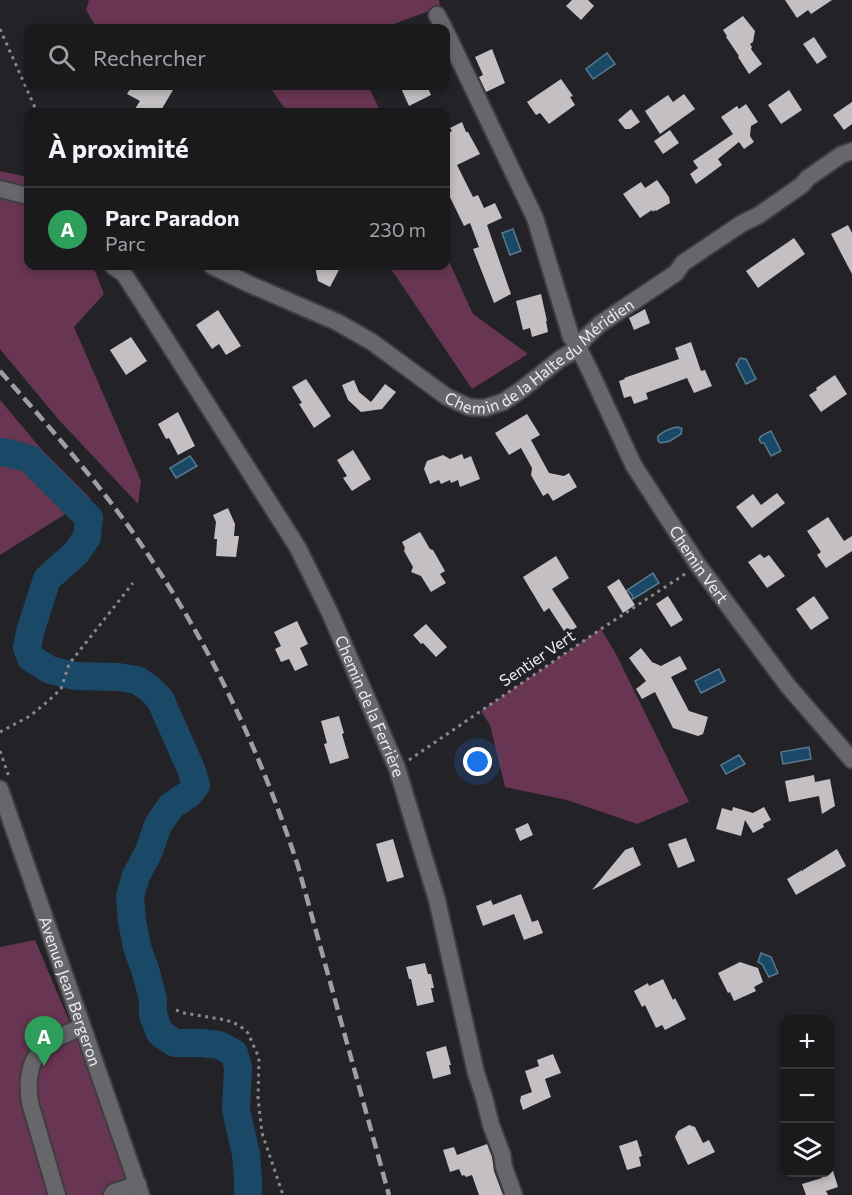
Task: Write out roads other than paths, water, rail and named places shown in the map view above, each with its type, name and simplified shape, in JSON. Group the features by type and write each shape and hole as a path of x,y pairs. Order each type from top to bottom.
{"street":[{"name":"Chemin Vert","path":"450,42 535,218 572,337 634,466 698,565 788,687 852,760"},
{"name":"Chemin de la Halte du Méridien","path":"220,270 337,322 372,342 447,397 469,407 484,408 503,402 578,347 600,324 676,273 683,263 741,224 759,215 841,155 852,151"},
{"path":"0,189 24,195"},
{"name":"Chemin de la Ferrière","path":"118,270 124,274 139,297 298,548 330,613 397,768 437,900 476,1073 514,1195"},
{"name":"Avenue Jean Bergeron","path":"0,789 140,1190"},
{"path":"57,1195 30,1103 29,1076 38,1052 47,1043 82,1027"},
{"path":"112,1195 114,1192 140,1190"}],"water":[{"path":"607,53 615,64 593,79 586,69"},
{"path":"513,229 521,251 510,255 502,233"},
{"path":"741,358 746,359 756,379 746,384 736,364"},
{"path":"678,427 682,429 681,434 670,441 661,443 658,441 658,436 663,432"},
{"path":"771,431 781,451 771,456 759,439"},
{"path":"190,456 197,466 176,478 170,468"},
{"path":"653,573 659,583 633,599 627,590"},
{"path":"719,669 725,681 701,693 695,681"},
{"path":"809,747 811,759 783,764 781,752"},
{"path":"739,755 745,764 726,774 721,765"},
{"path":"761,953 771,957 778,973 769,977 762,964 758,962"}],"waterway":[{"path":"0,452 30,459 89,518 87,537 76,553 47,579 30,632 27,648 31,658 50,670 75,676 137,680 149,688 160,699 191,769 196,785 189,794 171,806 158,825 149,851 136,876 130,896 132,921 137,947 153,999 153,1015 160,1033 175,1043 219,1045 234,1053 238,1067 236,1110 246,1154 248,1195"}],"railway":[{"path":"0,371 79,462 134,534 196,632 235,707 269,785 298,866 389,1195"}],"place":[{"name":"Parc Paradon","path":"44,1066"}]}
